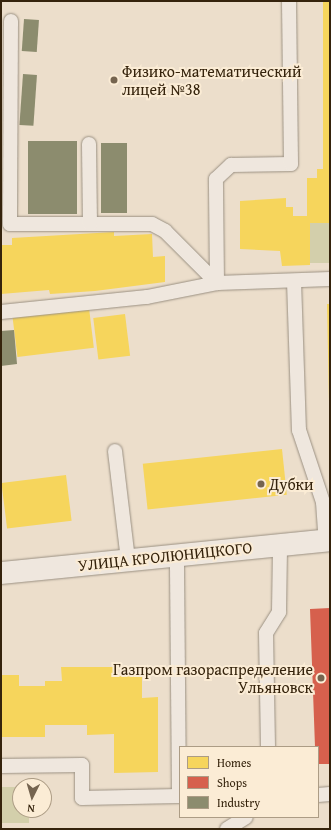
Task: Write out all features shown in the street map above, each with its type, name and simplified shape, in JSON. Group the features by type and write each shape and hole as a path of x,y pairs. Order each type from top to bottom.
{"street":[{"name":"УЛИЦА КРОЛЮНИЦКОГО","path":"1,573 328,540"}],"lane":[{"path":"217,283 216,180 232,164 291,164 289,1"},
{"path":"11,21 10,224 152,224 164,231 217,283"},
{"path":"89,144 90,224"},
{"path":"1,312 147,297 217,283 330,279"},
{"path":"294,281 299,430 323,502 328,540"},
{"path":"115,451 128,560"},
{"path":"268,746 266,633 279,612 280,545"},
{"path":"177,555 179,746"},
{"path":"1,766 82,765 82,798 179,796"},
{"path":"319,795 330,794"},
{"path":"227,829 244,818"}],"shaded area":[{"path":"310,223 330,223 330,263 310,263"},
{"path":"1,787 12,787 12,818 29,818 29,823 1,823"}],"building: Homes":[{"path":"323,1 330,1 330,223 310,223 310,265 282,266 280,251 240,249 240,201 286,198 286,207 293,207 293,216 307,216 307,178 317,178 317,169 323,169"},
{"path":"114,232 114,236 152,234 153,257 165,256 165,282 95,291 50,294 49,290 1,294 1,245 12,245 12,238"},
{"path":"327,304 330,304 330,402 329,402"},
{"path":"89,308 94,348 17,357 13,317"},
{"path":"125,314 130,356 98,360 93,318"},
{"path":"282,449 287,495 148,509 143,464"},
{"path":"66,475 72,521 7,529 1,483"},
{"path":"61,667 118,667 118,676 142,676 142,698 158,697 158,772 114,773 114,734 87,735 87,725 45,725 45,737 1,737 1,675 19,675 19,686 45,686 45,681 62,681"}],"building: Shops":[{"name":"Газпром газораспределение Ульяновск","path":"330,608 330,764 319,764 319,746 315,746 310,609"}],"building: Industry":[{"path":"24,19 39,20 37,52 22,51"},
{"path":"23,74 37,75 33,126 19,125"},
{"path":"28,141 77,141 77,214 28,214"},
{"path":"101,143 127,143 127,213 101,213"},
{"path":"14,330 17,364 1,366 1,331"}],"place":[{"name":"Физико-математический лицей №38","path":"114,80"},
{"name":"Дубки","path":"261,484"},
{"name":"Газпром газораспределение Ульяновск","path":"321,678"}]}
